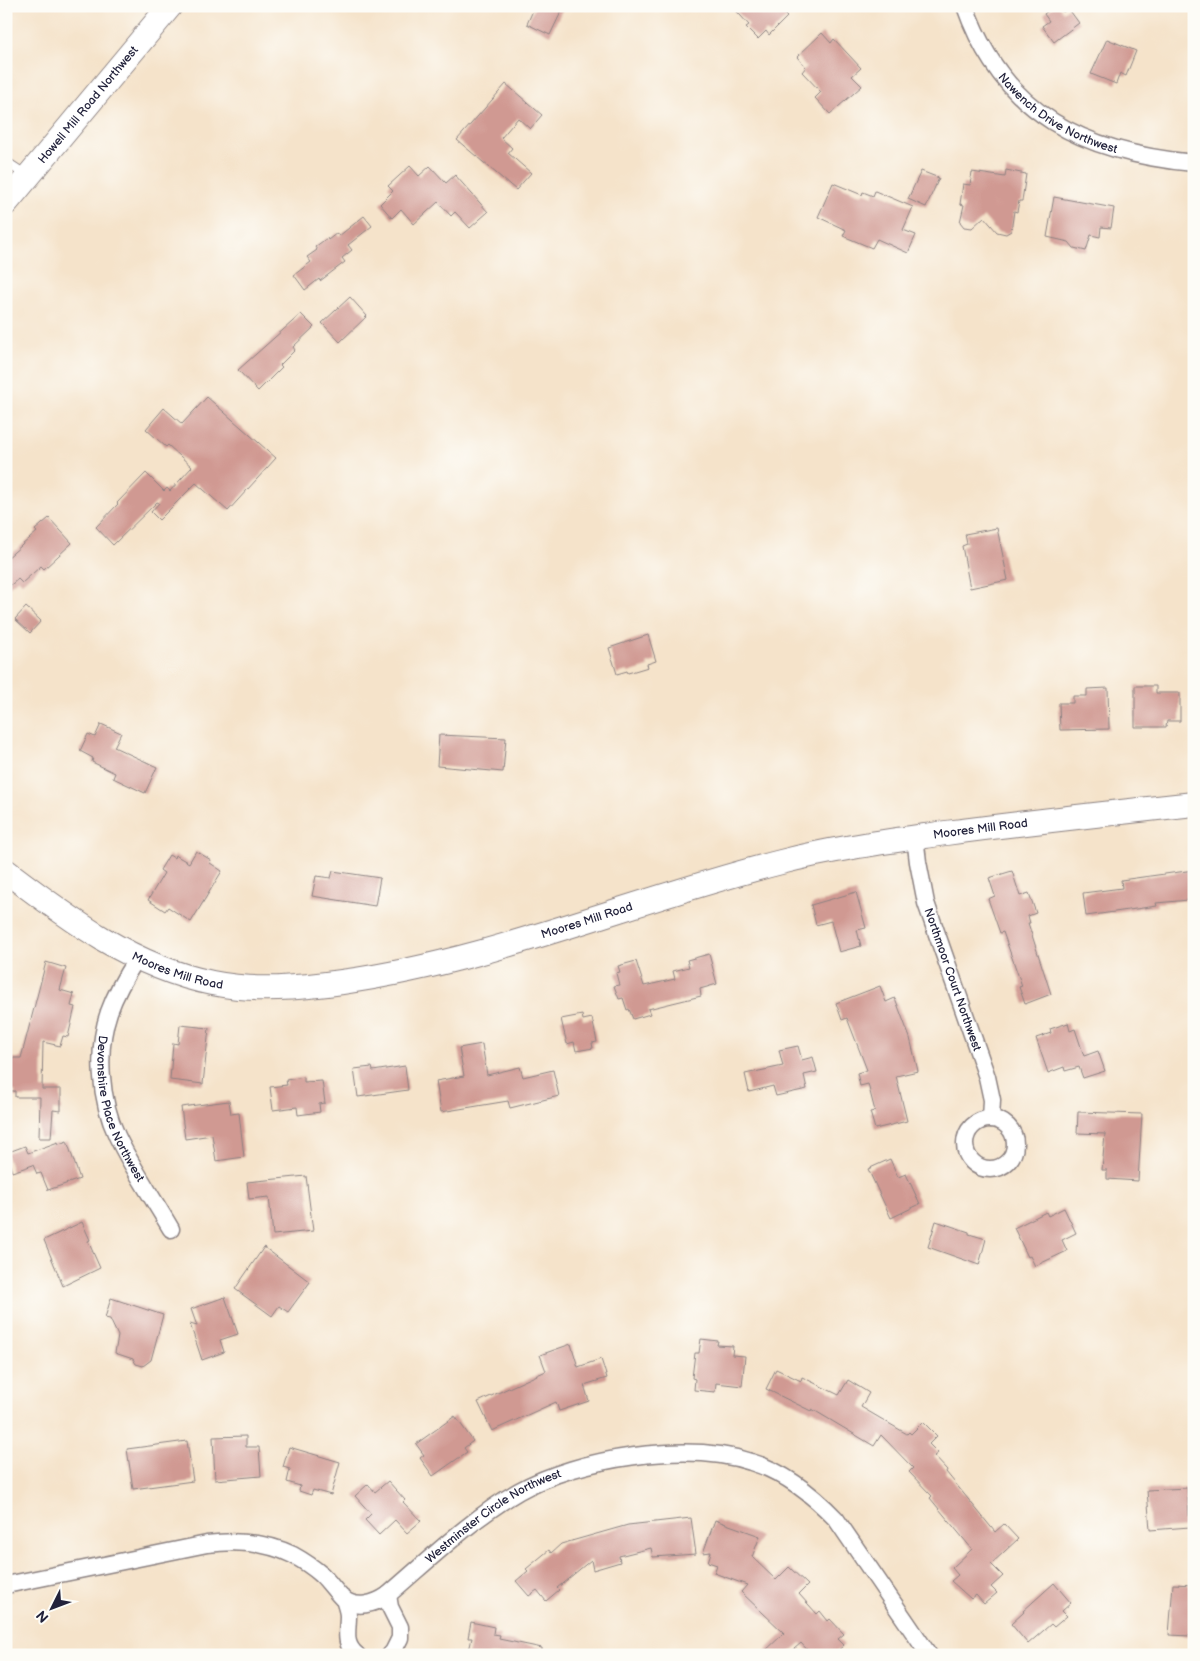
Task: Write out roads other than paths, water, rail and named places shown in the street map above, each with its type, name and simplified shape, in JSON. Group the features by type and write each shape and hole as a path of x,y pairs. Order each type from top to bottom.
{"street":[{"name":"Howell Mill Road Northwest","path":"6,203 170,6"},
{"name":"Nawench Drive Northwest","path":"965,6 974,30 1000,74 1030,105 1060,127 1089,141 1117,150 1171,160 1194,162"},
{"name":"Moores Mill Road","path":"6,871 63,915 137,958 187,977 213,983 261,989 284,988 365,978 427,966 495,948 783,862 828,852 987,827 1194,804"},
{"name":"Northmoor Court Northwest","path":"915,837 926,903 987,1077 992,1100 991,1119"},
{"name":"Devonshire Place Northwest","path":"137,958 120,985 108,1014 102,1044 102,1075 106,1105 116,1135 171,1229"},
{"name":"Westminster Circle Northwest","path":"344,1599 358,1604 379,1602 486,1512 520,1490 550,1477 607,1461 676,1452 712,1453 751,1462 773,1470 817,1500 836,1519 929,1655"},
{"path":"6,1585 207,1544 230,1541 263,1544 293,1555 320,1573 344,1599 348,1614 346,1632 348,1645 357,1655"},
{"path":"388,1595 390,1607 400,1626 400,1638 390,1655"}],"lane":[{"path":"6,162 28,177"}]}
